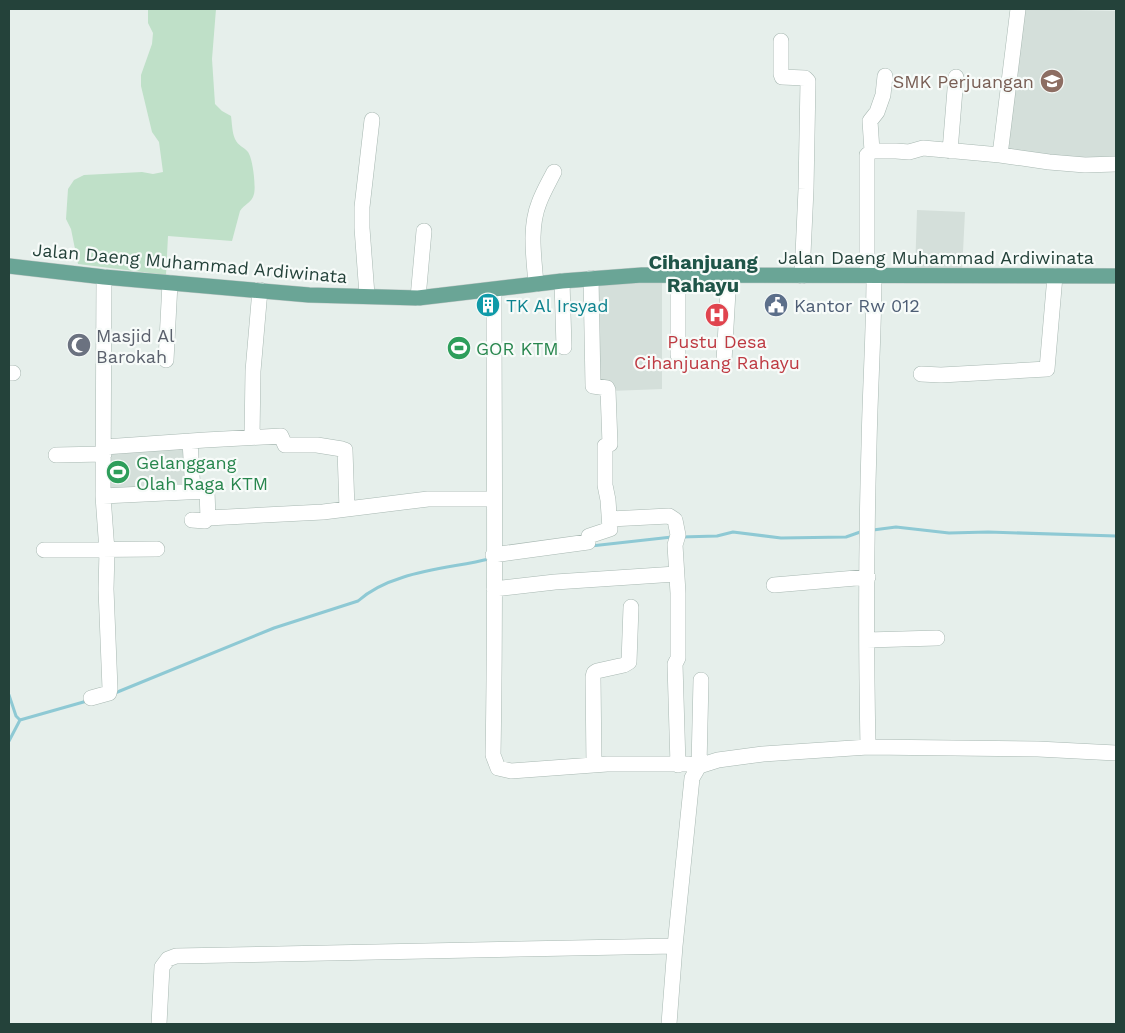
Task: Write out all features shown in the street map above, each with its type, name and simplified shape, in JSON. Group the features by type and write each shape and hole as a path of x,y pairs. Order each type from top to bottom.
{"main road":[{"name":"Jalan Daeng Muhammad Ardiwinata","path":"9,266 104,277 309,295 368,295 418,298 591,278 678,274 1116,276"}],"street":[{"path":"1000,155 1018,9"},
{"path":"782,41 782,78 805,78 808,81 802,276"},
{"path":"872,151 870,121 877,112 885,76"},
{"path":"950,151 956,77"},
{"path":"368,295 362,207 372,120"},
{"path":"868,747 867,640 871,275 866,179 867,155 872,151 909,152 923,148 1076,164 1116,164"},
{"path":"536,284 533,240 534,221 539,204 554,172"},
{"path":"418,298 424,231"},
{"path":"678,274 678,355"},
{"path":"724,361 729,274"},
{"path":"921,374 1047,369 1055,276"},
{"path":"92,698 109,693 110,689 103,496 104,277"},
{"path":"493,555 588,542 589,536 610,529 605,485 605,446 610,444 608,390 607,388 593,386 591,376 593,366 591,278"},
{"path":"562,281 564,347"},
{"path":"166,360 170,283"},
{"path":"252,437 253,371 260,290"},
{"path":"494,290 494,754 498,768 511,771 594,765 678,764 699,766 718,760 763,754 868,747 1038,749 1116,753"},
{"path":"56,454 190,441 280,436 285,444 317,445 345,450 347,509"},
{"path":"190,441 192,492"},
{"path":"103,496 207,491 208,518"},
{"path":"192,520 205,521 208,518 323,512 428,500 494,499"},
{"path":"610,519 669,516 675,520 678,535 675,545 678,649 678,658 675,664 675,681 678,764"},
{"path":"44,550 106,551 157,549"},
{"path":"494,590 555,582 676,574"},
{"path":"774,585 868,577"},
{"path":"594,765 593,677 597,671 624,665 629,662 631,607"},
{"path":"867,640 937,638"},
{"path":"668,1024 692,778 699,766 701,680"},
{"path":"160,1024 162,967 168,959 176,956 675,946"}],"shaded area":[{"name":"SMK Perjuangan","path":"1023,9 1116,11 1116,160 1081,159 1005,151"},
{"path":"917,210 965,212 962,272 915,272"},
{"path":"662,280 662,389 611,391 594,384 593,282"},
{"path":"190,442 192,490 106,495 106,449"}],"green space":[{"path":"148,9 216,9 212,59 215,104 231,116 235,139 250,156 255,190 253,197 240,211 232,241 168,236 166,275 78,264 71,229 66,219 68,189 74,180 84,175 142,172 153,174 163,172 159,142 152,132 141,86 141,75 152,44 153,33 148,23"}],"waterway":[{"path":"873,530 896,527 949,533 988,532 1116,536"},
{"path":"681,537 717,536 733,532 781,538 846,537 863,531"},
{"path":"591,546 672,537"},
{"path":"115,693 274,628 358,601 371,591 403,577 489,559"},
{"path":"9,695 16,716 20,720"},
{"path":"9,741 20,720 87,701"}],"place":[{"name":"SMK Perjuangan","path":"1052,81"},
{"name":"TK Al Irsyad","path":"488,305"},
{"name":"Kantor Rw 012","path":"776,305"},
{"name":"Pustu Desa Cihanjuang Rahayu","path":"717,315"},
{"name":"Masjid Al Barokah","path":"79,345"},
{"name":"GOR KTM","path":"459,348"},
{"name":"Gelanggang Olah Raga KTM","path":"118,472"}],"district":[{"name":"Cihanjuang Rahayu","path":"703,274"}]}
